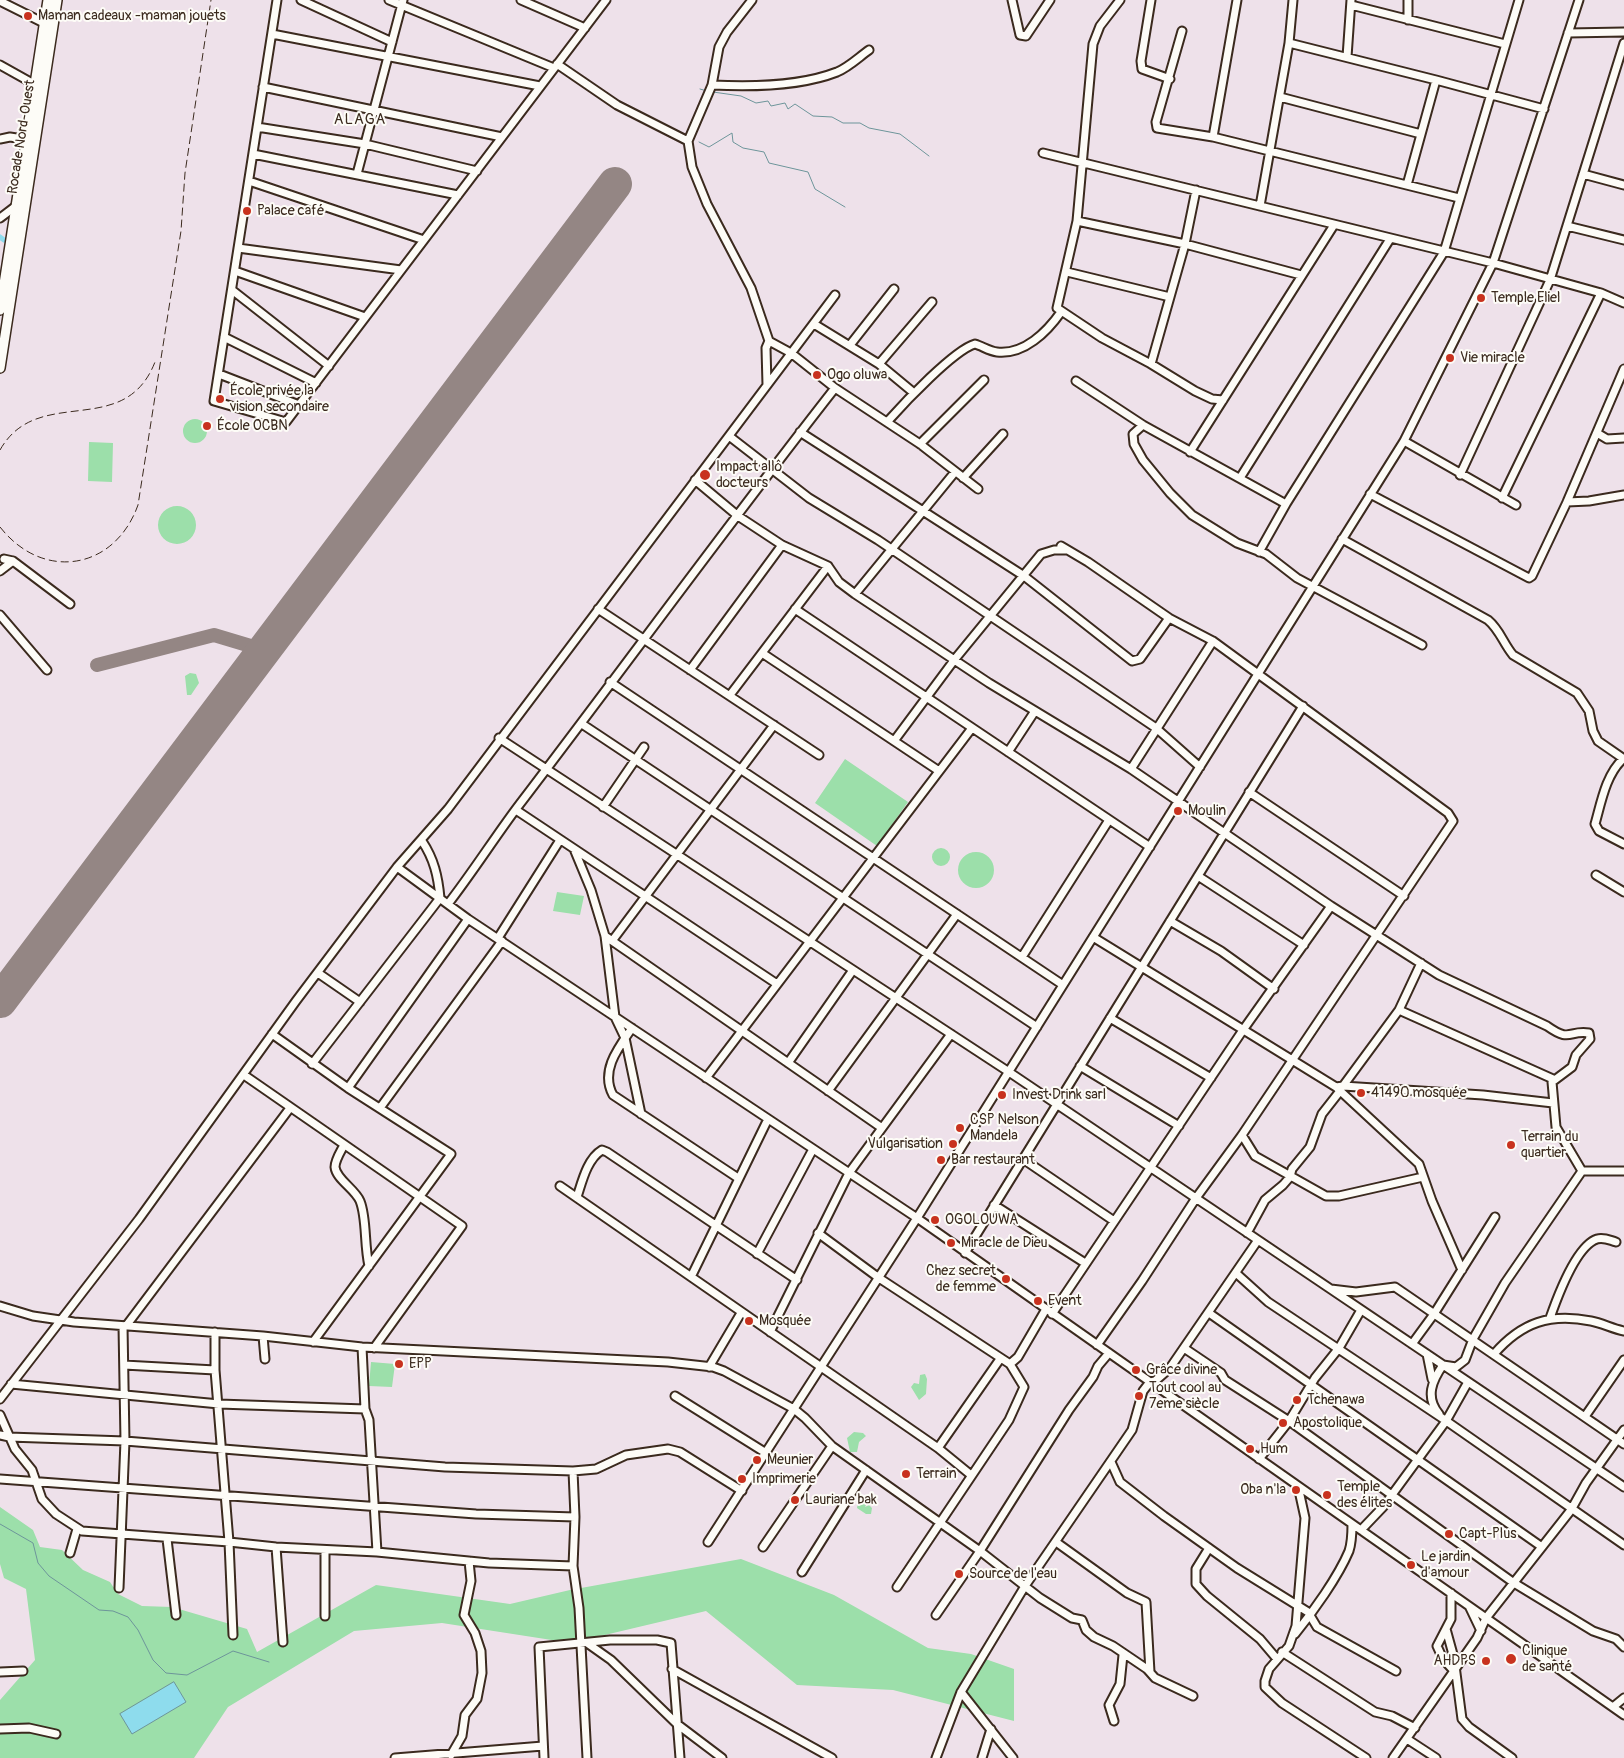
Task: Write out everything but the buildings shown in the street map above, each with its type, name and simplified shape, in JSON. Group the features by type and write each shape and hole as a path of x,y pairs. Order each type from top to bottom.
{"main road":[{"name":"Rocade Nord-Ouest","path":"0,368 31,140 34,84 48,0"},
{"name":"Rocade Nord-Ouest","path":"0,310 16,206 31,140 57,0"}],"street":[{"path":"277,0 214,401 286,422 606,0"},
{"path":"301,0 392,42"},
{"path":"389,0 402,3 556,66 617,105 688,142"},
{"path":"521,0 585,28"},
{"path":"752,0 727,32 719,47 712,85 688,142 692,167 707,204 751,288 770,341 791,353 835,388 888,421 978,489"},
{"path":"1012,0 1020,35 1023,37 1026,36 1050,0"},
{"path":"1120,0 1100,26 1093,44 1084,162 1077,221 1067,272 1057,303 1061,312 1110,342 1152,364 1195,391 1212,399 1223,400"},
{"path":"1151,0 1141,61 1142,69 1144,72 1170,79"},
{"path":"1213,137 1238,0"},
{"path":"1260,206 1290,43 1293,0"},
{"path":"1408,0 1408,20"},
{"path":"1260,552 1286,504 1444,252 1519,0"},
{"path":"708,1542 917,1218 1404,441 1493,263 1579,0"},
{"path":"0,1 44,23"},
{"path":"1347,57 1351,2 1408,20 1505,44"},
{"path":"357,174 402,3"},
{"path":"1182,31 1170,79 1156,122 1157,128 1213,137 1459,198"},
{"path":"1568,33 1624,32"},
{"path":"272,34 540,86"},
{"path":"1290,43 1544,109"},
{"path":"1460,475 1550,280 1624,43"},
{"path":"712,85 757,86 813,78 838,72 869,50"},
{"path":"0,65 34,84"},
{"path":"1407,185 1436,80"},
{"path":"263,87 502,137"},
{"path":"1280,97 1421,134"},
{"path":"257,127 365,144 477,171"},
{"path":"0,139 10,137 31,140"},
{"path":"0,144 10,137"},
{"path":"1043,153 1493,263 1601,293 1624,303"},
{"path":"253,154 458,195"},
{"path":"1583,174 1624,185"},
{"path":"249,181 424,240"},
{"path":"1152,364 1185,244 1196,190"},
{"path":"0,218 16,206"},
{"path":"1077,221 1185,244 1301,275"},
{"path":"1190,452 1334,225"},
{"path":"1567,226 1624,240"},
{"path":"1240,478 1390,239"},
{"path":"238,248 401,270"},
{"path":"235,271 365,317"},
{"path":"1067,272 1170,297"},
{"path":"850,346 894,288"},
{"path":"232,290 329,366"},
{"path":"1502,498 1601,293"},
{"path":"0,1399 62,1320 397,867 422,841 835,295"},
{"path":"879,364 932,302"},
{"path":"888,421 914,393 969,346 977,344 999,352 1013,350 1031,342 1052,324 1061,312"},
{"path":"814,324 879,364 914,393"},
{"path":"224,337 316,383"},
{"path":"767,385 766,348 770,341"},
{"path":"1370,494 1529,578 1532,576 1567,502 1624,369"},
{"path":"218,374 300,404"},
{"path":"920,444 984,380"},
{"path":"1076,381 1143,425 1286,504"},
{"path":"448,904 516,810 582,724 610,682 646,640 772,468 835,388"},
{"path":"1143,425 1133,434 1134,444 1170,493 1192,515 1237,543 1260,552 1297,578 1422,645"},
{"path":"800,432 1024,576 1132,661 1140,659 1168,618"},
{"path":"1597,433 1607,439 1624,438"},
{"path":"963,478 1003,434"},
{"path":"729,436 809,498 892,549 1156,728 1200,767"},
{"path":"1404,441 1460,475 1516,505"},
{"path":"855,594 955,472"},
{"path":"696,480 738,516 782,545 828,566 839,582 855,594 1036,712 1131,769 1331,906 1439,975 1547,1026 1558,1034 1570,1036 1580,1032 1589,1033 1590,1038 1576,1055 1572,1067 1553,1079"},
{"path":"1567,502 1589,501 1624,495"},
{"path":"1342,539 1488,620 1497,627 1506,647 1513,655 1577,693 1589,711 1593,731 1598,741 1623,759 1617,765 1605,792 1595,824 1599,831 1624,844"},
{"path":"690,670 782,545"},
{"path":"1061,546 1088,562 1168,618 1213,641 1453,817 1452,826 1290,1060 1242,1135 1196,1198 1096,1345"},
{"path":"894,740 955,659 1041,554 1054,550 1069,550"},
{"path":"4,559 13,561 70,604"},
{"path":"0,571 13,561"},
{"path":"730,695 828,566"},
{"path":"598,608 819,755"},
{"path":"795,609 1150,847"},
{"path":"0,616 47,670"},
{"path":"1131,769 1213,641"},
{"path":"762,653 939,771"},
{"path":"610,682 1063,985"},
{"path":"965,1253 1303,706"},
{"path":"1008,752 1036,712"},
{"path":"582,724 1037,1026"},
{"path":"612,941 774,725"},
{"path":"706,1078 972,728"},
{"path":"499,738 1009,1072 1624,1487"},
{"path":"604,806 644,747"},
{"path":"1250,792 1404,896"},
{"path":"516,810 777,984"},
{"path":"1022,957 1109,820"},
{"path":"380,1108 500,940 560,840"},
{"path":"312,1064 440,898 432,856 422,841"},
{"path":"574,849 591,890 604,936 615,1017 625,1038 641,1114"},
{"path":"397,867 468,919 917,1218 1624,1715"},
{"path":"1596,875 1624,892"},
{"path":"1198,876 1304,945"},
{"path":"1010,1364 1018,1357 1085,1263 1243,1030 1274,989 1331,906"},
{"path":"828,1091 958,914"},
{"path":"348,1088 468,919"},
{"path":"1170,921 1221,951 1274,989"},
{"path":"604,936 882,1128"},
{"path":"1093,937 1290,1060 1340,1088 1394,1142 1415,1158 1462,1270"},
{"path":"1246,1233 1265,1200 1290,1177 1292,1169 1310,1147 1322,1114 1399,1010 1421,963"},
{"path":"788,1063 853,970"},
{"path":"318,973 360,1002"},
{"path":"1399,1010 1553,1079"},
{"path":"1110,1018 1211,1078"},
{"path":"632,1028 611,1063 608,1077 613,1095 738,1178"},
{"path":"272,1034 312,1064 451,1154 313,1342"},
{"path":"770,1332 849,1173 951,1034"},
{"path":"1080,1066 1179,1126"},
{"path":"244,1075 462,1226 374,1348"},
{"path":"1553,1079 1556,1127 1582,1171"},
{"path":"1340,1088 1483,1095 1553,1103"},
{"path":"119,1588 126,1394 124,1326 290,1108"},
{"path":"692,1276 738,1178 768,1120"},
{"path":"1242,1135 1255,1156 1326,1196 1339,1196 1423,1177"},
{"path":"344,1145 335,1165 336,1171 360,1201 363,1211 364,1248 369,1266"},
{"path":"577,1197 590,1164 602,1150 716,1224 797,1280"},
{"path":"757,1254 813,1150"},
{"path":"1023,1159 1114,1221"},
{"path":"1582,1171 1624,1171"},
{"path":"1442,1365 1459,1366 1467,1357 1473,1339 1505,1283 1582,1171"},
{"path":"560,1186 938,1448 971,1475"},
{"path":"994,1205 1085,1263"},
{"path":"1412,1344 1434,1314 1495,1217"},
{"path":"818,1233 879,1278 1010,1364 1022,1383 1023,1393 1009,1420 897,1587"},
{"path":"1550,1318 1558,1294 1586,1246 1596,1240 1606,1238 1616,1242"},
{"path":"936,1758 961,1692 1025,1586 1132,1430 1141,1397 1150,1382 1155,1381 1170,1368 1237,1274 1258,1240"},
{"path":"1237,1274 1268,1302 1444,1419 1529,1478 1571,1510 1624,1545"},
{"path":"1329,1288 1356,1292 1395,1287 1586,1415 1621,1441"},
{"path":"1345,1299 1356,1292"},
{"path":"0,1306 17,1312 62,1320 124,1326 263,1336 374,1348 668,1362 724,1371 794,1409 832,1446 980,1551 1025,1586 1072,1618 1082,1620 1088,1632 1110,1643 1150,1672 1155,1678 1193,1696"},
{"path":"1260,1459 1289,1422 1310,1386 1339,1348 1361,1310"},
{"path":"708,1367 741,1313"},
{"path":"1209,1313 1310,1386 1542,1547"},
{"path":"1494,1354 1518,1332 1540,1320 1550,1318 1590,1321 1624,1331"},
{"path":"1204,1321 1218,1319"},
{"path":"215,1332 215,1370 226,1496 233,1635"},
{"path":"263,1336 265,1359"},
{"path":"362,1347 365,1409 369,1420 377,1552"},
{"path":"1184,1348 1221,1373 1231,1384 1392,1494 1514,1583 1593,1631 1616,1639 1624,1646"},
{"path":"936,1615 980,1551 1069,1410 1109,1353"},
{"path":"1427,1354 1432,1380 1430,1391 1434,1408 1444,1419"},
{"path":"938,1448 1000,1358"},
{"path":"1586,1415 1624,1360"},
{"path":"124,1365 215,1370"},
{"path":"1432,1380 1442,1365"},
{"path":"1361,1530 1418,1460 1468,1382"},
{"path":"11,1384 219,1404 365,1409"},
{"path":"675,1396 766,1454"},
{"path":"0,1415 15,1449 29,1465 40,1494 48,1506 77,1529 167,1539 377,1552 470,1561 572,1566"},
{"path":"1393,1758 1481,1631 1486,1618 1571,1510 1596,1468 1621,1441 1624,1430"},
{"path":"0,1435 9,1437 125,1441 371,1462 407,1462 445,1467 572,1471 596,1469 626,1455 674,1449 742,1491"},
{"path":"763,1547 832,1446"},
{"path":"1111,1462 1120,1482 1208,1548 1296,1604 1311,1615 1317,1627 1396,1671"},
{"path":"802,1572 866,1470"},
{"path":"572,1471 574,1517 572,1566 583,1643 587,1758"},
{"path":"0,1479 476,1514 574,1517"},
{"path":"1294,1635 1305,1518 1298,1486"},
{"path":"1352,1524 1352,1537 1348,1552 1311,1615 1294,1635 1289,1646 1280,1656 1265,1681 1269,1691 1282,1703 1366,1758"},
{"path":"70,1552 77,1529"},
{"path":"167,1539 176,1615"},
{"path":"1056,1542 1127,1594 1146,1602 1150,1672"},
{"path":"276,1547 283,1642"},
{"path":"1208,1548 1196,1569 1196,1584 1207,1596 1280,1656 1375,1712 1392,1716 1415,1728"},
{"path":"325,1550 326,1616"},
{"path":"451,1755 462,1736 465,1715 477,1699 482,1673 481,1651 464,1615 471,1581 470,1561"},
{"path":"1451,1594 1452,1614 1439,1640 1437,1650 1454,1670"},
{"path":"1469,1606 1481,1631"},
{"path":"1446,1629 1462,1718 1469,1727 1512,1758"},
{"path":"544,1758 538,1650 542,1646 657,1640 671,1643 680,1758"},
{"path":"583,1643 611,1660 676,1724 722,1758"},
{"path":"1114,1721 1109,1705 1120,1684 1123,1654"},
{"path":"672,1669 832,1758"},
{"path":"0,1672 23,1671"},
{"path":"961,1692 1013,1758"},
{"path":"1613,1707 1624,1698"},
{"path":"0,1729 29,1728 56,1734"},
{"path":"982,1758 991,1729"},
{"path":"1407,1739 1436,1758"},
{"path":"395,1758 451,1755 543,1746"}],"green space":[{"path":"195,419 203,423 207,431 203,439 195,443 187,439 183,431 187,423"},
{"path":"89,442 113,443 112,482 88,481"},
{"path":"177,506 190,512 196,525 190,538 177,544 164,538 158,525 164,512"},
{"path":"190,673 196,674 199,683 191,695 187,695 185,676"},
{"path":"845,759 908,802 877,846 815,803"},
{"path":"937,848 945,848 950,853 948,864 937,866 932,861 932,853"},
{"path":"976,852 983,853 989,857 993,863 993,877 989,883 983,887 976,888 969,887 963,883 959,877 958,870 959,863 963,857 969,853"},
{"path":"557,892 584,896 580,915 553,911"},
{"path":"371,1362 395,1364 392,1387 369,1386"},
{"path":"925,1374 927,1379 926,1394 919,1400 911,1387 914,1383 919,1384 920,1375"},
{"path":"854,1432 863,1433 866,1436 859,1442 857,1452 850,1452 847,1438"},
{"path":"863,1497 867,1497 868,1500 865,1507 869,1505 872,1508 871,1514 866,1514 857,1508 858,1502"},
{"path":"0,1507 33,1530 40,1547 62,1550 83,1570 110,1582 118,1594 142,1606 172,1607 247,1629 257,1652 376,1585 510,1604 570,1590 741,1559 834,1595 928,1648 971,1654 1014,1669 1014,1721 893,1690 797,1685 706,1611 571,1643 442,1623 354,1631 228,1707 194,1758 0,1758 0,1700 35,1660 26,1589 4,1578 0,1564"}],"water":[{"path":"174,1682 186,1702 132,1734 120,1714"}],"waterway":[{"path":"700,89 707,91"},
{"path":"713,92 741,96 756,103 768,101 771,106 785,103 788,109 795,104 813,116 832,117 843,123 860,123 869,128 900,134 929,156"},
{"path":"699,142 709,147 732,133 733,142 743,148 764,152 769,163 808,172 815,189 845,207"},
{"path":"0,237 4,240"},
{"path":"0,1524 33,1543 38,1563 49,1576 99,1610 113,1611 128,1617 138,1630 153,1660 166,1673 187,1675 233,1651 269,1662"}],"taxiway":[{"path":"97,665 214,635 264,650"}],"runway":[{"path":"0,1001 615,184"}],"railway":[{"path":"0,527 17,545 36,556 56,561 76,561 96,555 113,544 127,527 138,505 181,231 185,173 211,0"},
{"path":"0,450 16,430 36,419 102,407 123,400 141,386 155,362"}],"place":[{"name":"Maman cadeaux -maman jouets","path":"28,16"},
{"name":"Palace café","path":"247,211"},
{"name":"Temple Eliel","path":"1481,298"},
{"name":"Vie miracle","path":"1450,358"},
{"name":"Ogo oluwa","path":"817,375"},
{"name":"École privée la vision secondaire","path":"220,399"},
{"name":"École OCBN","path":"207,426"},
{"name":"Impact allô docteurs","path":"705,475"},
{"name":"Moulin","path":"1178,811"},
{"name":"41490 mosquée","path":"1361,1093"},
{"name":"Invest Drink sarl","path":"1002,1095"},
{"name":"CSP Nelson Mandela","path":"960,1128"},
{"name":"Vulgarisation","path":"953,1144"},
{"name":"Terrain du quartier","path":"1511,1145"},
{"name":"Bar restaurant","path":"941,1160"},
{"name":"OGOLOUWA","path":"935,1220"},
{"name":"Miracle de Dieu","path":"951,1243"},
{"name":"Chez secret de femme","path":"1006,1279"},
{"name":"Event","path":"1038,1301"},
{"name":"Mosquée","path":"749,1321"},
{"name":"EPP","path":"399,1364"},
{"name":"Grâce divine","path":"1136,1370"},
{"name":"Tout cool au 7eme siècle","path":"1139,1396"},
{"name":"Tchenawa","path":"1297,1400"},
{"name":"Apostolique","path":"1283,1423"},
{"name":"Hum","path":"1250,1449"},
{"name":"Meunier","path":"757,1460"},
{"name":"Terrain","path":"906,1474"},
{"name":"Imprimerie","path":"742,1479"},
{"name":"Oba n'la","path":"1296,1490"},
{"name":"Temple des élites","path":"1327,1495"},
{"name":"Lauriane bak","path":"795,1500"},
{"name":"Capt-Plus","path":"1449,1534"},
{"name":"Le jardin d'amour","path":"1411,1565"},
{"name":"Source de l'eau","path":"959,1574"},
{"name":"Clinique de santé","path":"1511,1659"},
{"name":"AHDPS","path":"1486,1661"}],"district":[{"name":"ALAGA","path":"360,120"}]}
